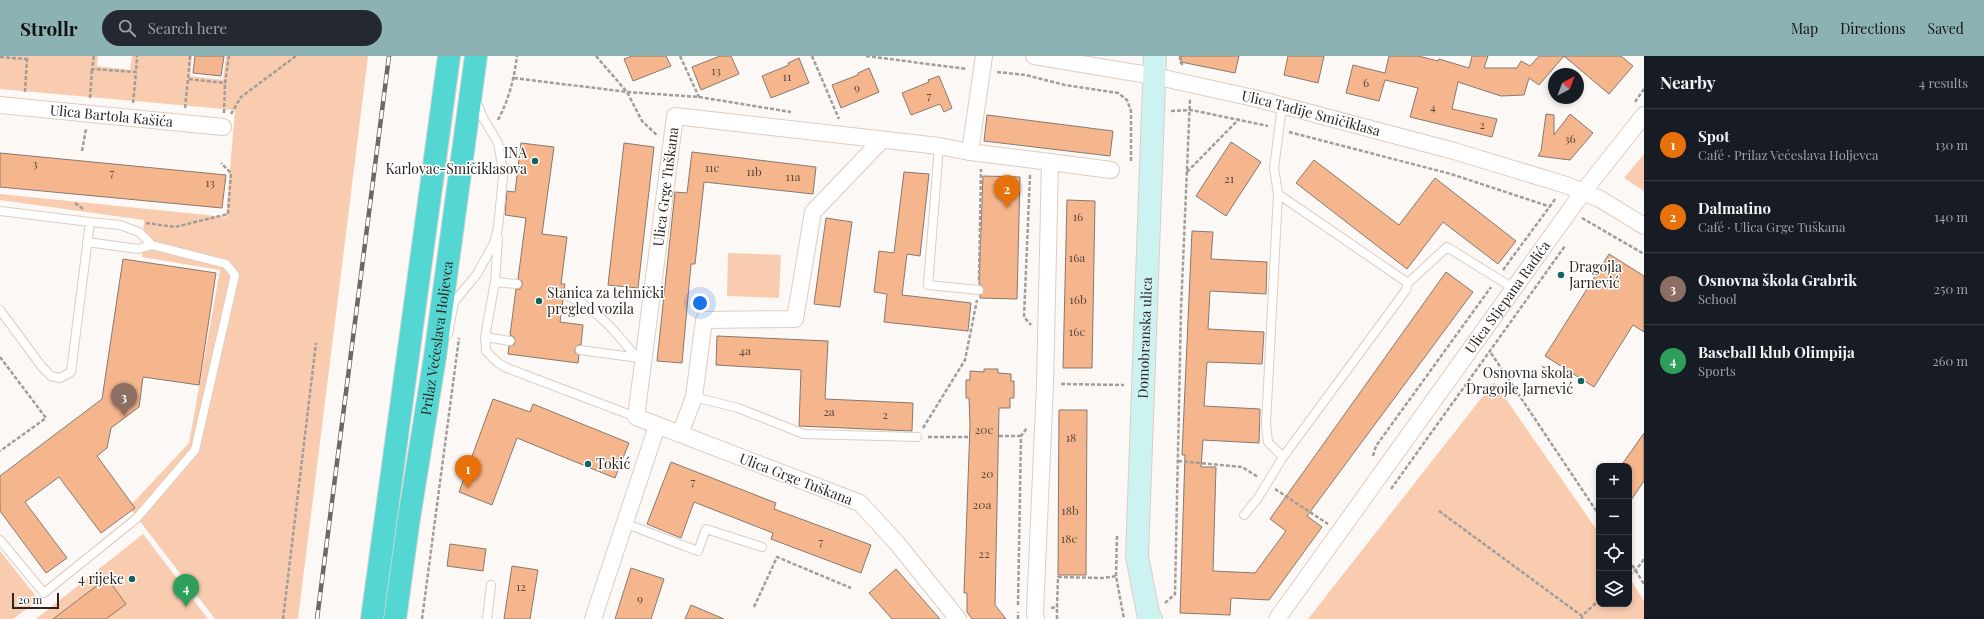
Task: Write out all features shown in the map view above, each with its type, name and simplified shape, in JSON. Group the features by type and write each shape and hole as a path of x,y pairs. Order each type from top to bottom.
{"highway":[{"name":"Prilaz Većeslava Holjevca","path":"372,619 449,56"},
{"name":"Prilaz Većeslava Holjevca","path":"395,619 408,518 435,357 476,68"}],"main road":[{"name":"Domobranska ulica","path":"1155,66 1137,556 1148,613 1157,611"}],"street":[{"path":"976,153 984,56"},
{"name":"Ulica Tadije Smičiklasa","path":"1034,56 1155,66 1282,106 1454,151 1583,192 1600,199 1644,226"},
{"name":"Ulica Bartola Kašića","path":"0,105 223,127"},
{"name":"Ulica Stjepana Radića","path":"1277,619 1513,288 1583,192 1644,115"},
{"name":"Ulica Grge Tuškana","path":"958,619 896,542 860,503 636,417 640,358 675,116 939,146 976,153 1111,170"},
{"path":"680,434 694,398 704,320 795,319 813,212 882,140"},
{"path":"1036,616 1045,384 1050,162"},
{"path":"593,619 657,426"}],"lane":[{"path":"435,357 445,342 449,332 454,302 477,274 494,243 498,228 502,165 498,143 479,110 476,68"},
{"path":"1282,106 1274,168 1278,194 1266,424 1268,442 1283,457"},
{"path":"939,146 928,285 979,290"},
{"path":"1278,194 1408,283"},
{"path":"0,211 120,225 139,232 152,246"},
{"path":"0,310 42,367 51,376 60,378 68,376 71,372 90,222"},
{"name":"Ulica Grge Tuškana","path":"498,228 495,282 485,337 486,351 498,363 507,368 636,417"},
{"path":"0,540 44,593 138,518 195,450 235,275 226,264 152,246 138,249 87,242"},
{"path":"1244,515 1258,498 1283,457 1406,290 1408,283 1446,248 1513,288"},
{"path":"495,282 517,284"},
{"path":"564,294 580,300 598,315 640,358"},
{"path":"485,337 510,340"},
{"path":"580,350 640,358"},
{"path":"694,398 738,408 804,434 917,437"},
{"path":"624,524 698,551 706,529 762,547"},
{"path":"487,619 491,585"}],"path":[{"path":"94,56 92,69 136,72"},
{"path":"132,118 138,56"},
{"path":"183,123 190,56"},
{"path":"223,127 225,83 229,56"},
{"path":"223,127 241,97 296,56"},
{"path":"491,132 508,99 514,78 516,56"},
{"path":"596,56 627,92 642,121 670,148"},
{"path":"680,56 699,97"},
{"path":"812,56 839,120"},
{"path":"1180,56 1180,62 1185,68"},
{"path":"0,57 28,57 24,107"},
{"path":"514,78 627,92 699,97 792,112"},
{"path":"188,79 225,83"},
{"path":"1157,611 1175,594 1187,172 1191,110 1190,98"},
{"path":"1172,111 1191,110 1239,119 1451,174 1585,219 1644,254"},
{"path":"831,118 847,120"},
{"path":"1187,172 1239,119"},
{"path":"917,437 965,360 979,290 976,153"},
{"path":"175,227 228,214 231,173 221,163"},
{"path":"1580,225 1600,199"},
{"path":"1389,492 1567,244"},
{"path":"422,619 460,334"},
{"path":"283,619 316,343"},
{"path":"1490,353 1596,511"},
{"path":"0,357 46,418 0,451"},
{"path":"1045,384 1124,385"},
{"path":"999,436 1021,436"},
{"path":"917,437 970,437"},
{"path":"1178,461 1242,467 1330,526"},
{"path":"1439,511 1582,617 1596,603"},
{"path":"754,606 777,556 851,588"},
{"path":"1632,573 1644,559"},
{"path":"1632,564 1644,584"},
{"path":"1057,619 1058,577 1103,578 1116,576"},
{"path":"1018,614 1036,616 1057,607"}],"shaded area":[{"path":"0,56 98,56 97,66 130,70 132,56 192,56 190,76 223,80 226,56 368,56 298,619 215,619 129,507 189,443 220,270 142,257 144,220 0,200 0,194 226,217 235,110 0,89"},
{"path":"456,56 461,56 444,184 443,188 441,188"},
{"path":"1644,154 1644,191 1624,178"},
{"path":"728,253 781,255 779,298 727,296"},
{"path":"1494,382 1596,529 1596,607 1632,607 1632,582 1644,601 1644,619 1308,619"},
{"name":"4 rijeke","path":"143,534 208,619 36,619"},
{"path":"0,551 39,600 13,619 0,619"}],"building":[{"path":"195,56 224,56 221,76 193,73"},
{"path":"632,56 666,56 671,66 633,81 624,59"},
{"path":"720,56 731,56 739,74 701,90 692,67"},
{"path":"1181,56 1239,56 1235,73 1181,62"},
{"path":"1288,56 1324,56 1318,83 1284,75"},
{"path":"1389,56 1418,56 1438,61 1439,59 1469,68 1472,56 1488,56 1484,68 1517,68 1521,61 1530,66 1539,56 1564,56 1554,68 1548,68 1548,75 1539,85 1529,78 1524,95 1501,96 1458,82 1452,109 1497,119 1492,137 1410,117 1418,88 1385,80 1379,101 1346,93 1353,65 1385,73"},
{"path":"1564,56 1621,56 1633,66 1609,94 1584,73 1584,68 1578,68"},
{"path":"799,58 809,83 771,98 762,76 789,65 788,63"},
{"path":"869,68 879,92 841,108 832,85 858,75 858,73"},
{"path":"939,76 952,108 944,112 940,104 911,115 902,93 929,82 928,80"},
{"path":"1546,114 1554,115 1554,135 1570,114 1593,133 1570,160 1538,156 1541,151"},
{"path":"987,115 1113,131 1110,156 984,141"},
{"path":"1231,142 1261,162 1226,216 1196,196"},
{"name":"Stanica za tehnički pregled vozila","path":"521,143 554,147 542,234 567,237 561,284 565,284 564,289 559,290 558,294 563,300 560,322 583,325 581,345 578,345 575,349 575,352 579,355 578,363 508,354 509,346 514,345 515,341 514,337 510,335 516,289 520,289 522,285 522,281 518,279 526,218 505,215 507,191 515,192"},
{"path":"624,143 654,147 638,288 608,285"},
{"path":"692,152 816,167 813,194 704,182 695,264 691,264 682,363 657,361 675,192 687,193"},
{"path":"0,153 226,175 222,208 0,187"},
{"path":"1314,160 1399,225 1435,178 1516,241 1498,264 1443,222 1407,269 1296,183"},
{"path":"904,172 929,174 920,256 907,254 902,295 971,303 968,331 884,322 887,294 874,292 879,251 894,253"},
{"path":"983,176 1020,177 1017,299 980,298 980,295 984,290 979,284"},
{"path":"1067,200 1095,201 1092,368 1063,368"},
{"path":"826,218 852,222 840,307 814,304"},
{"path":"1192,231 1213,232 1211,259 1267,262 1266,294 1210,291 1208,329 1264,332 1262,364 1207,362 1204,406 1260,409 1259,443 1203,440 1201,467 1216,467 1213,571 1255,573 1286,531 1270,519 1446,272 1473,292 1307,516 1322,527 1269,600 1231,598 1230,615 1180,613 1185,455 1182,455"},
{"path":"1609,254 1644,276 1644,332 1633,325 1594,387 1545,356"},
{"path":"123,259 216,273 199,385 143,377 139,407 111,428 107,448 97,456 135,508 101,533 59,477 25,502 67,558 46,573 0,511 0,476 102,399"},
{"path":"717,336 828,341 825,399 913,403 912,431 799,426 801,370 716,365"},
{"path":"984,369 998,369 998,373 1011,374 1011,381 1014,381 1014,398 1010,398 1010,408 999,408 995,605 1006,619 972,619 967,612 967,593 964,593 970,425 969,398 966,398 966,380 970,380 970,371 984,372"},
{"path":"493,399 530,412 533,404 629,443 615,478 517,438 492,505 459,492"},
{"path":"1059,410 1087,410 1086,575 1058,575"},
{"path":"1644,433 1644,481 1632,499 1632,463 1623,463"},
{"path":"671,462 776,503 774,509 871,545 861,573 771,539 773,533 694,502 681,538 647,524"},
{"path":"450,544 486,549 483,571 447,566"},
{"path":"512,566 538,570 530,619 504,619"},
{"path":"631,568 664,579 651,619 615,619"},
{"path":"896,569 940,619 892,619 869,593"},
{"path":"107,578 126,604 106,619 53,619"},
{"path":"691,605 724,619 685,619"}],"railway":[{"path":"317,619 389,56"}],"place":[{"name":"INA Karlovac-Smičiklasova","path":"535,161"},
{"name":"Dalmatino","path":"1007,208"},
{"name":"Dragojla Jarnević","path":"1561,275"},
{"name":"Stanica za tehnički pregled vozila","path":"539,301"},
{"name":"Osnovna škola Dragojle Jarnević","path":"1581,381"},
{"name":"Osnovna škola Grabrik","path":"124,416"},
{"name":"Tokić","path":"588,464"},
{"name":"Spot","path":"468,488"},
{"name":"4 rijeke","path":"132,579"},
{"name":"Baseball klub Olimpija","path":"186,607"}]}
